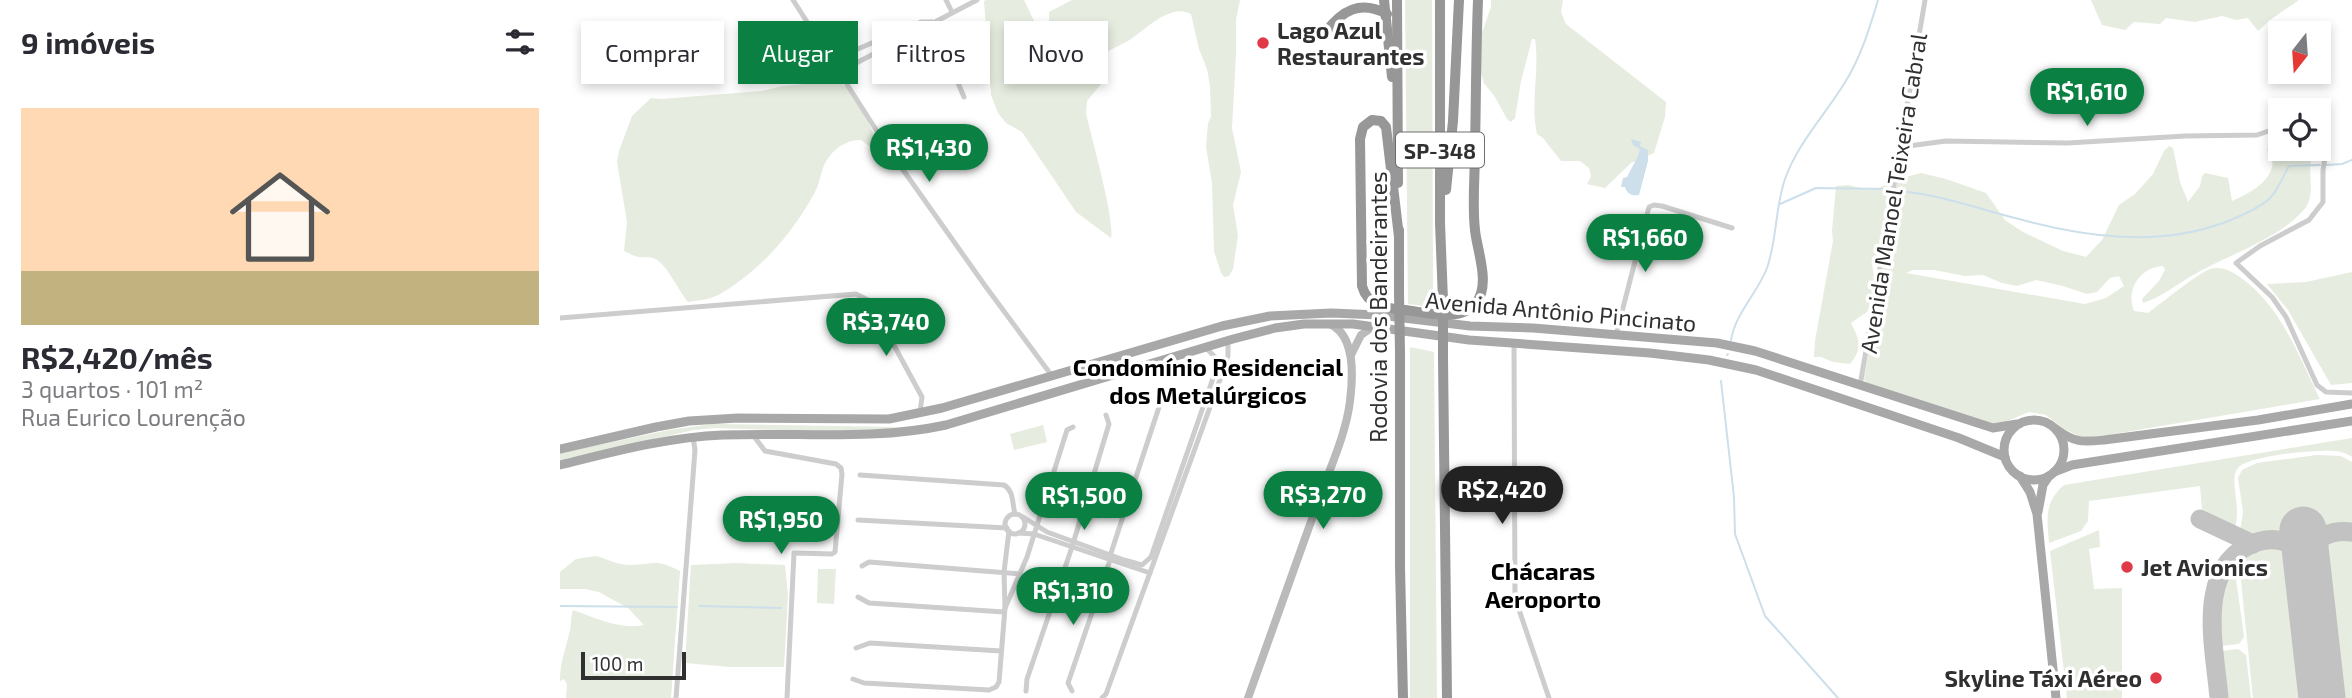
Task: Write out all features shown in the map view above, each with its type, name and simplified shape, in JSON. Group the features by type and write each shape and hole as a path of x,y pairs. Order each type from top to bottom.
{"highway":[{"path":"1384,0 1391,76 1398,103"},
{"name":"Rodovia dos Bandeirantes","path":"1397,0 1403,698"},
{"name":"SP-348","path":"1440,0 1440,223 1447,698"},
{"path":"1440,223 1447,186 1460,0"},
{"path":"1399,237 1387,127 1381,121 1372,120 1364,125 1360,139 1362,286 1365,294 1371,302 1380,307 1441,314 1461,313 1475,306 1482,280 1474,221 1478,0"},
{"path":"1325,33 1350,7 1371,5 1387,14"}],"main road":[{"name":"Avenida Antônio Pincinato","path":"560,449 689,421 738,418 889,419 984,396 1204,332 1270,316 1331,313 1379,315 1470,326 1703,342 1755,351 1993,428 2042,420 2070,439 2081,442 2258,420 2352,404"},
{"name":"Avenida Antônio Pincinato","path":"560,465 693,437 858,436 914,432 1275,328 1327,323 1376,326 1514,344 1650,353 1732,364 1959,438 2005,457 2008,465 2020,476 2030,492 2037,514"},
{"path":"1248,698 1350,404 1351,355 1340,330 1327,323"},
{"path":"1351,355 1361,335 1376,326"},
{"path":"1204,332 1219,335 1228,341"},
{"path":"1616,335 1618,342 1628,351"},
{"path":"1650,353 1662,350 1698,353 1703,349 1703,342"},
{"path":"1860,386 1861,397 1868,408"},
{"path":"971,417 970,408 973,403 984,396"},
{"path":"914,432 919,412"},
{"path":"2020,476 2035,480 2072,465 2352,421"},
{"path":"2005,457 2006,439 2017,424"},
{"path":"2056,429 2064,446 2060,464 2043,485 2037,514 2056,698"}],"street":[{"path":"793,0 807,21"},
{"path":"946,0 952,12"},
{"path":"934,21 976,0"},
{"name":"Avenida Manoel Teixeira Cabral","path":"1860,386 1925,0"},
{"path":"847,84 911,181 1052,376"},
{"path":"958,84 964,97"},
{"path":"1901,147 1946,142 2068,143 2257,135 2268,131"},
{"path":"2325,161 2323,202 2309,220 2260,246 2236,263 2272,297 2286,317 2317,385 2326,392 2352,393"},
{"path":"1616,335 1649,207 1662,206 1732,228"},
{"path":"560,318 856,294 870,301 922,397 919,412"},
{"path":"1102,698 1106,694 1228,355 1228,341"},
{"path":"1514,344 1515,598 1549,698"},
{"path":"1110,558 1142,565 1151,557 1218,364 1205,347"},
{"path":"1072,691 1068,683 1160,404 1170,398"},
{"path":"1026,691 1027,679 1109,424 1106,415"},
{"path":"1004,610 1034,534 1067,430 1073,427"},
{"path":"752,435 765,451 836,464 841,468 842,474 835,552 794,553 788,698"},
{"path":"676,698 695,450 693,437"},
{"path":"860,475 1004,485 1012,494 1014,514"},
{"path":"1014,514 1072,544 1150,573"},
{"path":"853,679 864,682 989,690 996,687 999,682 1004,610 1007,519 1014,514"},
{"path":"1018,533 1025,526 1023,517"},
{"path":"858,520 1008,530 1072,544"},
{"path":"862,566 869,562 1020,574"},
{"path":"858,597 870,603 1004,610"},
{"path":"856,648 870,643 1001,651"}],"shaded area":[{"path":"1024,0 1034,21 1004,21 1004,84 1101,84 1087,101 1086,113 1106,196 1111,238 1076,212 1022,132 1006,123 998,113 991,95 990,21 985,21 984,1"},
{"path":"1072,0 1240,0 1236,20 1232,128 1241,172 1233,205 1238,235 1233,269 1229,276 1224,277 1221,273 1214,251 1212,183 1206,147 1211,117 1210,86 1191,14 1183,11 1165,15 1133,38 1108,51 1108,21 1049,21 1049,12"},
{"path":"1405,0 1432,0 1433,307 1408,304"},
{"path":"1491,0 1563,0 1561,12 1566,24 1666,102 1665,117 1654,153 1631,163 1605,188 1587,184 1591,176 1589,168 1580,161 1561,161 1537,134 1534,110 1535,39 1532,39 1521,81 1515,118 1511,122 1507,119 1484,83 1477,47"},
{"path":"2091,0 2299,0 2258,31 2248,18 2236,20 2222,16 2195,22 2166,18 2160,24 2134,22 2125,30 2102,25"},
{"path":"843,84 869,123 884,158 861,140 843,144 826,161 815,192 774,250 735,285 716,296 688,302 666,268 657,260 624,251 627,222 617,162 632,116 651,98 762,91 783,86"},
{"path":"2169,146 2173,148 2180,182 2188,202 2200,186 2205,173 2228,178 2232,201 2261,184 2270,173 2271,161 2311,161 2309,202 2296,217 2254,245 2143,303 2142,299 2159,281 2165,270 2163,266 2148,270 2133,287 2132,303 2134,311 2148,313 2205,271 2214,268 2233,273 2255,289 2278,317 2320,399 2096,437 2079,436 2064,429 2046,415 2029,412 2005,422 1987,425 1869,386 1864,380 1881,274 1880,266 1875,262 1872,264 1875,283 1868,311 1851,323 1859,344 1854,358 1850,364 1814,357 1833,241 1836,186 1848,185 1868,190 1921,173 1946,179 1986,193 2005,220 2023,232 2063,251 2086,257 2102,240 2119,205 2135,194 2153,174","holes":["1913,270 1934,270 1965,276 1983,275 2017,286 2036,280 2087,294 2097,292 2110,278 2119,276 2124,286 2106,298 2085,304 1906,273"]},
{"path":"2352,272 2352,383 2331,385 2288,310 2267,284 2306,282"},
{"path":"1410,347 1434,352 1437,698 1410,698"},
{"path":"713,424 895,427 885,433 714,428 694,430 560,460 560,453 669,430"},
{"path":"1043,425 1047,442 1014,450 1010,434"},
{"path":"2352,438 2352,457 2337,451 2315,451 2284,454 2243,464 2235,474 2235,527 2202,509 2200,486 2089,501 2088,521 2081,531 2049,543 2048,511 2053,498 2064,485"},
{"path":"2317,455 2341,456 2352,462 2352,526 2319,525 2256,536 2240,531 2243,512 2238,478 2242,470 2257,463"},
{"path":"2099,530 2100,547 2089,549 2094,589 2122,588 2122,698 2067,698 2050,551"},
{"path":"2337,537 2352,538 2352,698 2337,698 2321,553 2326,544"},
{"path":"2268,546 2281,550 2289,560 2304,698 2253,698 2239,561 2249,552"},
{"path":"596,556 625,565 659,563 680,571 671,698 566,698 567,684 564,679 560,681 560,674 573,610 617,625 644,625 628,608 599,592 560,589 560,572 576,559"},
{"path":"2234,564 2244,637 2239,644 2220,646 2217,604 2222,584"},
{"path":"691,565 785,565 788,596 784,667 730,667 685,663"},
{"path":"818,569 836,569 834,604 817,603"},
{"path":"2238,649 2246,655 2251,698 2226,698 2221,651"}],"water":[{"path":"1631,139 1641,142 1640,146 1648,150 1648,161 1639,195 1630,194 1625,187 1621,187 1623,178 1627,177 1640,149 1633,145"}],"waterway":[{"path":"1731,340 1737,321 1767,268 1779,201 1790,166 1850,74 1864,43 1878,0"},
{"path":"2326,165 2352,160"},
{"path":"1900,191 1945,199 2069,231 2147,237 2173,235 2223,223 2266,202 2289,166 2320,165"},
{"path":"1780,204 1816,188 1888,189"},
{"path":"1721,381 1734,497 1735,534 1765,616 1838,698"},
{"path":"560,606 677,607"},
{"path":"699,606 781,608"}],"taxiway":[{"path":"2200,519 2253,544"},
{"path":"2219,698 2212,610 2223,569 2237,553 2257,542 2283,541 2306,556 2324,536 2337,532 2352,532"}],"runway":[{"path":"2303,530 2322,698"}],"place":[{"name":"Lago Azul Restaurantes","path":"1263,43"},
{"name":"Jet Avionics","path":"2127,567"},
{"name":"Skyline Táxi Aéreo","path":"2156,678"}],"district":[{"name":"Condomínio Residencial dos Metalúrgicos","path":"1208,380"},
{"name":"Chácaras Aeroporto","path":"1543,584"}]}
